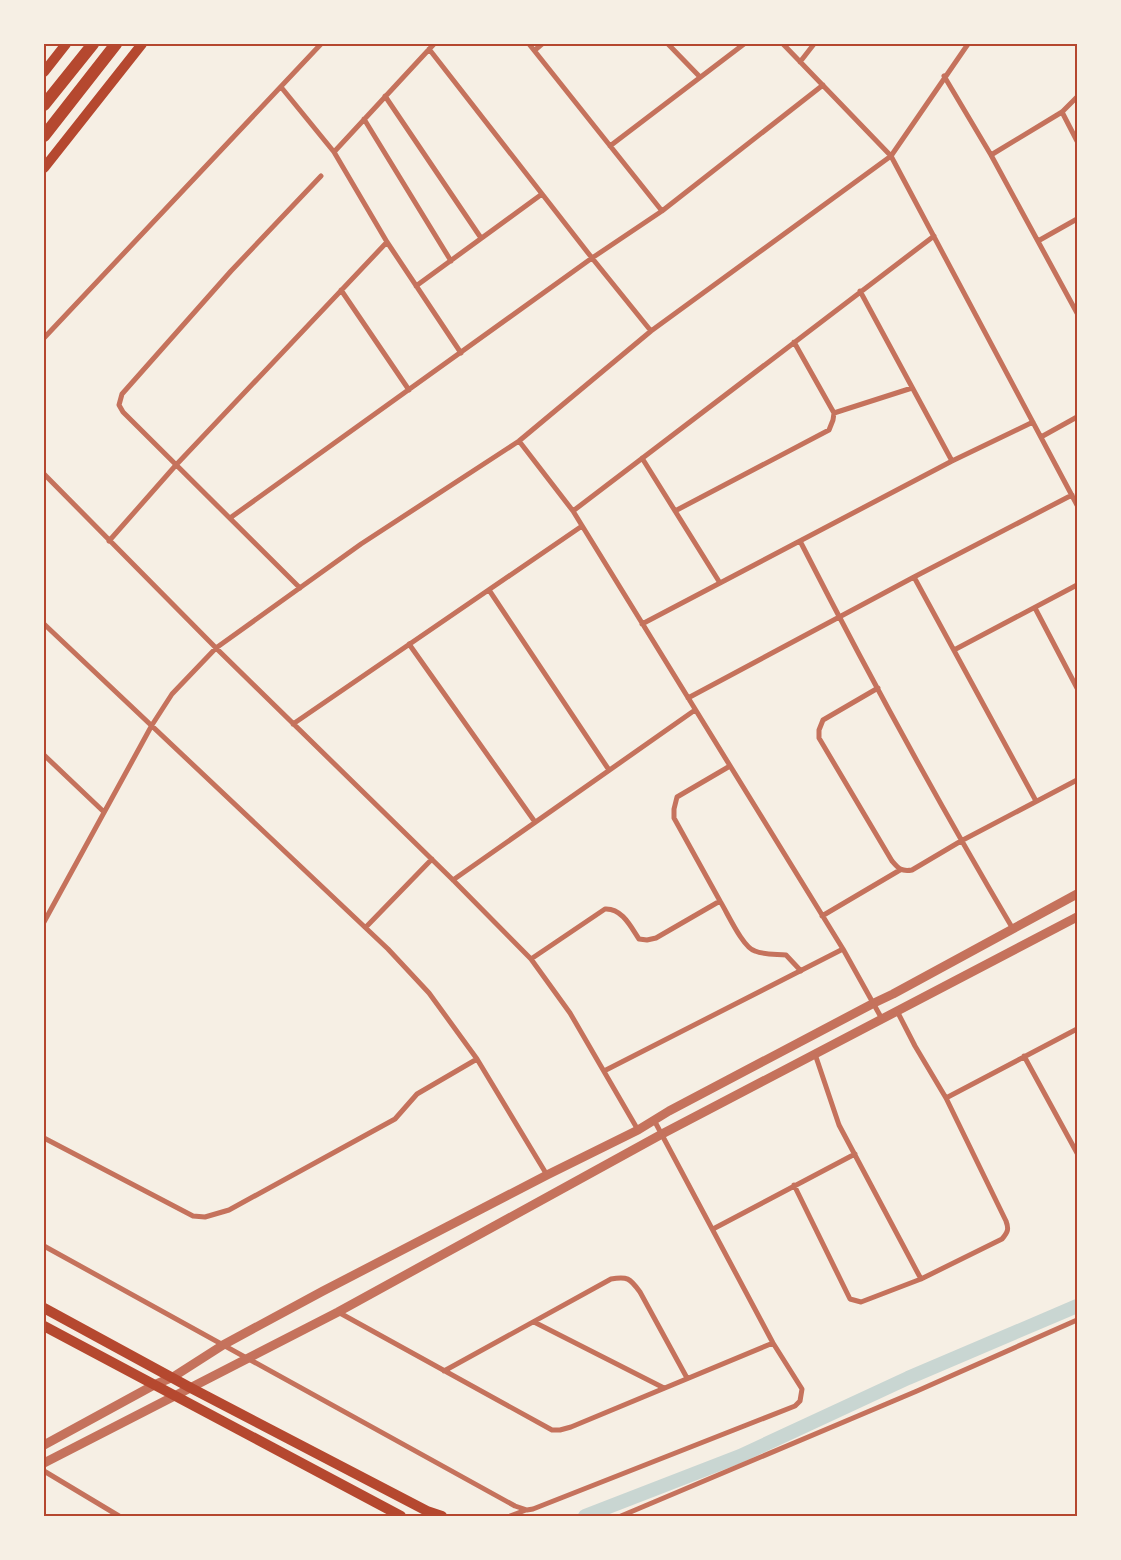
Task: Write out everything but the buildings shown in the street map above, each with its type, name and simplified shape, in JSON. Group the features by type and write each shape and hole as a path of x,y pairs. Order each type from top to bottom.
{"highway":[{"path":"44,105 93,44"},
{"path":"44,136 116,44"}],"main road":[{"path":"44,72 66,44"},
{"path":"44,168 142,44"},
{"path":"44,1308 191,1388 427,1511 442,1516"},
{"path":"44,1326 401,1516"}],"street":[{"path":"44,338 321,44"},
{"path":"334,152 434,44"},
{"path":"529,44 662,211"},
{"path":"534,50 542,44"},
{"path":"668,44 700,77"},
{"path":"610,146 744,44"},
{"path":"783,44 891,156 1077,505"},
{"path":"800,62 814,44"},
{"path":"44,922 152,725 172,694 216,648 361,544 519,441 652,330 891,156 944,76 968,44"},
{"path":"430,49 592,258 652,330"},
{"path":"944,76 991,155 1077,313"},
{"path":"230,518 592,258 662,211 823,86"},
{"path":"281,87 334,152 386,242 461,352"},
{"path":"386,96 481,238"},
{"path":"991,155 1062,112 1077,97"},
{"path":"1062,112 1077,141"},
{"path":"364,119 451,260"},
{"path":"300,588 123,412 119,405 122,394 231,271 321,176"},
{"path":"416,286 542,194"},
{"path":"1038,241 1077,219"},
{"path":"573,511 934,236"},
{"path":"109,541 176,465 386,242"},
{"path":"341,290 409,390"},
{"path":"860,291 952,461"},
{"path":"675,511 829,430 834,414 794,342"},
{"path":"834,414 912,388"},
{"path":"1041,437 1077,417"},
{"path":"642,624 952,461 1033,422"},
{"path":"519,441 573,511 822,916 882,1019"},
{"path":"642,458 720,583"},
{"path":"44,474 216,648 432,859 531,959 570,1013 638,1130"},
{"path":"688,698 1072,495"},
{"path":"293,724 582,526"},
{"path":"800,541 839,617 961,841 1013,929"},
{"path":"914,577 1036,801"},
{"path":"954,650 1077,585"},
{"path":"489,590 609,770"},
{"path":"1035,608 1077,688"},
{"path":"44,624 366,927 429,993 477,1059 547,1175"},
{"path":"409,644 536,822"},
{"path":"878,688 823,720 818,738 892,861 900,870"},
{"path":"453,880 695,710"},
{"path":"44,755 104,812"},
{"path":"730,766 677,797 674,818 746,944 752,950 775,955 786,955 801,971"},
{"path":"822,916 900,870 912,870 961,841 1077,780"},
{"path":"366,927 432,859"},
{"path":"44,1445 154,1385 173,1377 223,1345 323,1291 638,1130 669,1111 1077,894"},
{"path":"531,959 606,909 612,908 620,912 640,939 648,940 656,938 720,901"},
{"path":"44,1463 191,1388 245,1358 338,1312 662,1134 1077,917"},
{"path":"604,1072 842,949"},
{"path":"794,1185 850,1299 862,1302 921,1279 1002,1239 1008,1233 1006,1220 946,1098 896,1011"},
{"path":"946,1098 1077,1029"},
{"path":"815,1054 840,1125 921,1279"},
{"path":"1024,1056 1077,1152"},
{"path":"44,1138 193,1216 205,1217 229,1210 395,1119 417,1094 477,1059"},
{"path":"44,1246 515,1506 526,1510 533,1510 795,1406 800,1401 802,1389 773,1343 654,1120"},
{"path":"713,1229 855,1154"},
{"path":"444,1371 611,1279 623,1277 632,1281 640,1292 687,1378"},
{"path":"338,1312 552,1430 571,1427 773,1343"},
{"path":"621,1516 917,1391 1077,1320"},
{"path":"534,1322 664,1388"},
{"path":"44,1470 120,1516"},
{"path":"510,1516 526,1510"}],"waterway":[{"path":"585,1516 740,1456 908,1378 1077,1306"}]}
